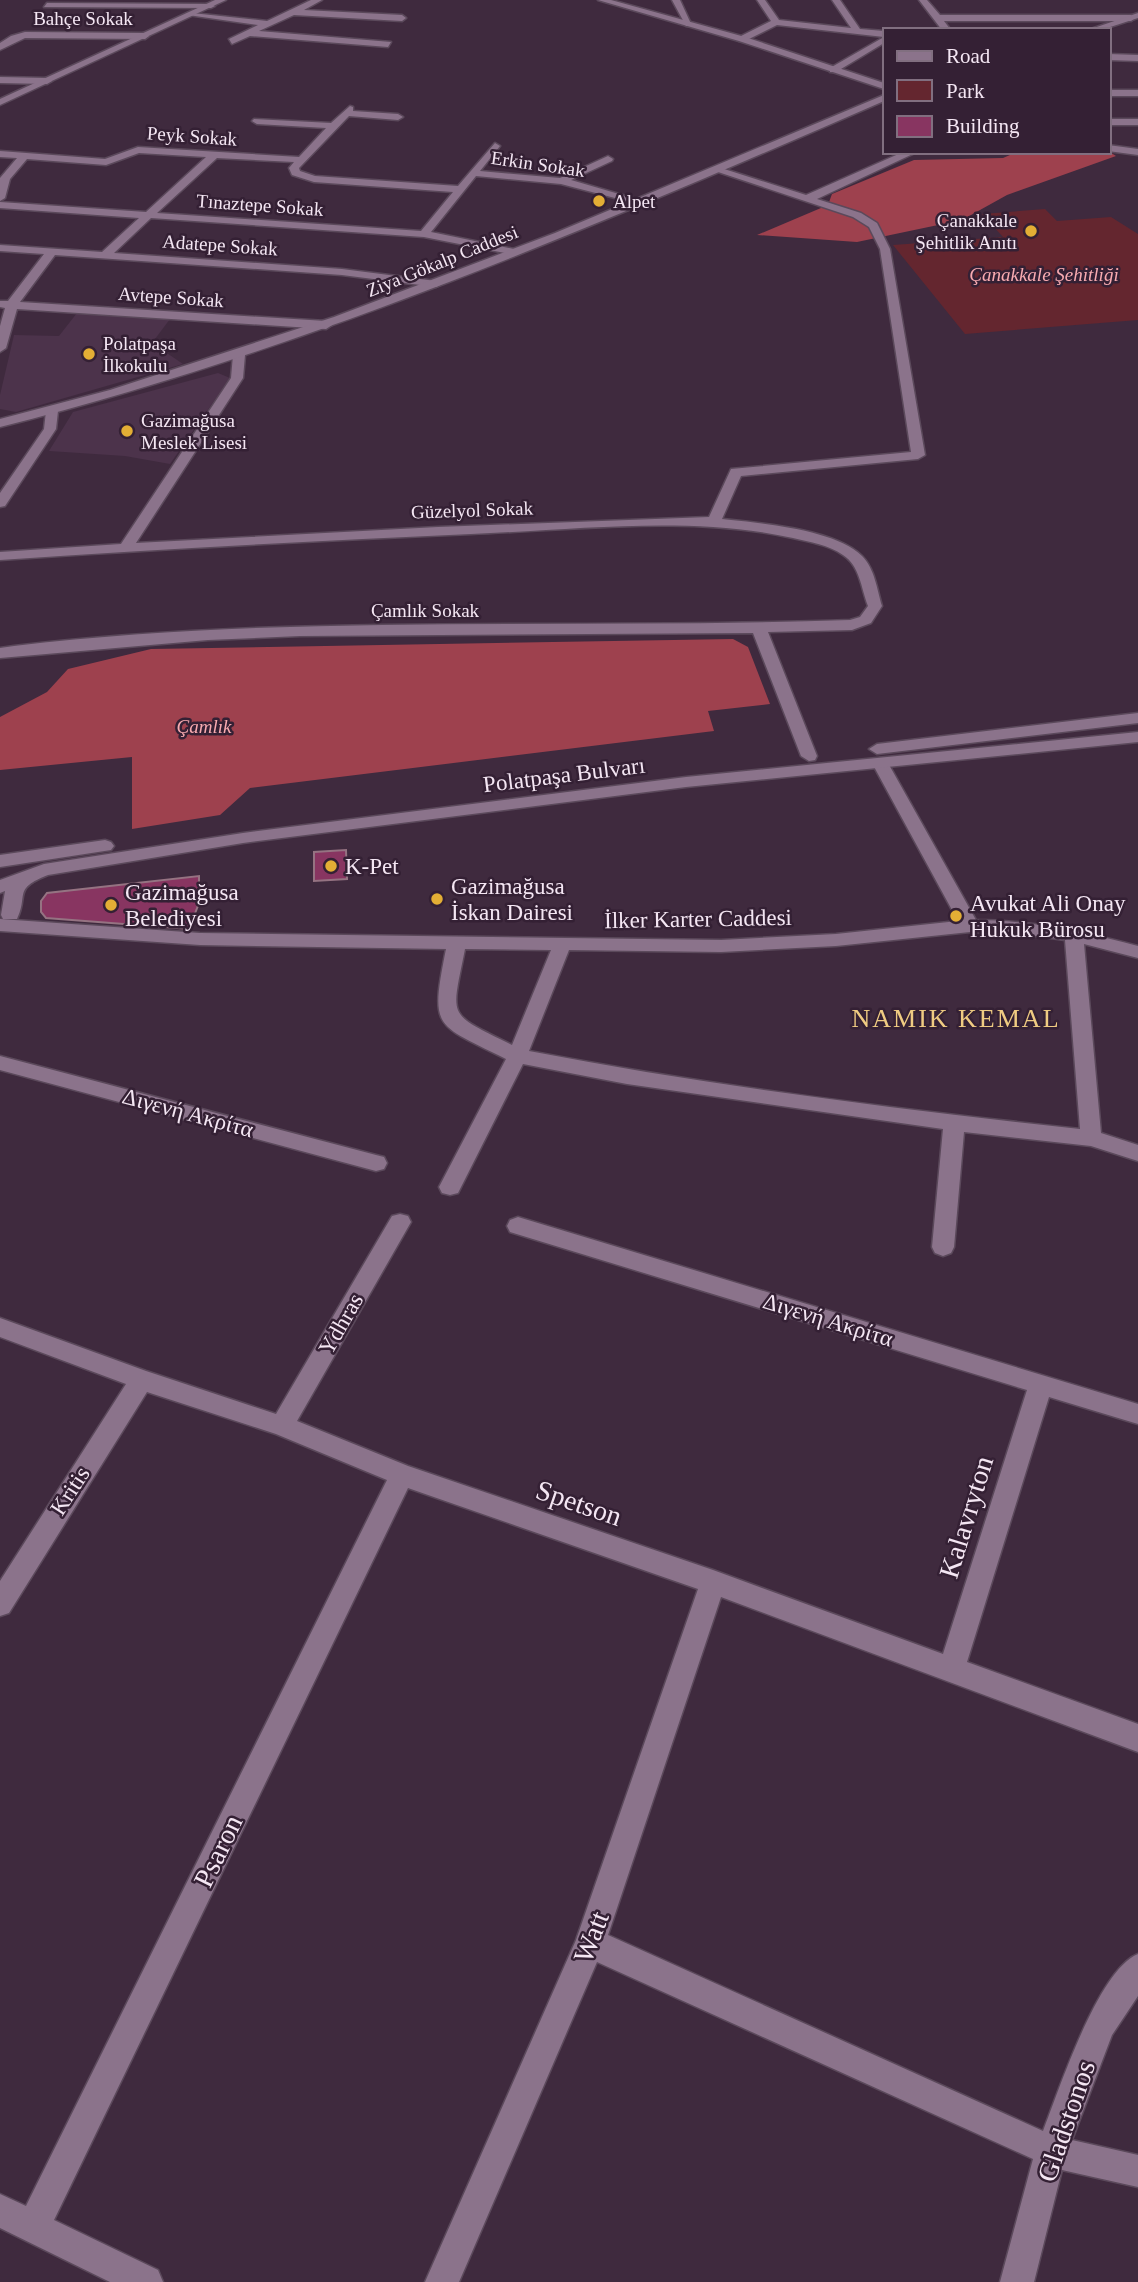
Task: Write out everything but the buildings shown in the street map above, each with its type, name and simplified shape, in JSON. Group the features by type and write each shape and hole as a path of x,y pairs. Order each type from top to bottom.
{"street":[{"path":"0,102 222,0"},
{"path":"232,41 318,0"},
{"path":"602,0 742,39 883,86"},
{"path":"676,0 689,24"},
{"path":"761,0 776,22"},
{"path":"836,0 857,30"},
{"path":"923,0 945,28"},
{"path":"47,5 211,6"},
{"path":"1129,7 1136,15"},
{"path":"1026,9 1033,18"},
{"path":"294,12 401,18"},
{"path":"190,15 268,24"},
{"path":"937,18 1136,15"},
{"path":"1098,28 1136,15"},
{"path":"742,39 776,22 883,34"},
{"path":"248,33 388,44"},
{"name":"Bahçe Sokak","path":"0,47 21,36 145,36"},
{"path":"833,70 883,40"},
{"path":"1110,57 1138,58"},
{"path":"0,80 47,81"},
{"path":"1110,93 1138,93"},
{"name":"Ziya Gökalp Caddesi","path":"0,423 52,411 239,355 327,325 515,252 883,98"},
{"path":"398,117 348,111 294,168 303,177 461,189"},
{"path":"257,121 333,126"},
{"path":"1110,122 1138,122"},
{"path":"424,234 495,146"},
{"path":"1110,148 1138,152"},
{"name":"Peyk Sokak","path":"0,154 106,162 138,150 302,160"},
{"path":"807,199 908,154"},
{"path":"107,254 214,155"},
{"path":"0,198 5,178 24,156"},
{"path":"561,181 608,159"},
{"path":"714,522 736,472 918,455 885,249 873,225 857,215 716,170"},
{"name":"Erkin Sokak","path":"474,173 561,181 638,201"},
{"name":"Tınaztepe Sokak","path":"0,205 424,234 515,252"},
{"name":"Adatepe Sokak","path":"0,248 342,272 436,284"},
{"path":"0,348 6,304 53,250"},
{"name":"Avtepe Sokak","path":"6,304 327,325"},
{"path":"127,546 237,378 239,355"},
{"path":"0,503 50,429 52,411"},
{"name":"Güzelyol Sokak","path":"0,556 127,546 443,530 742,523 827,543 858,559 875,606 866,620 852,625"},
{"name":"Çamlık Sokak","path":"0,653 209,634 398,629 759,629 852,625"},
{"path":"759,629 808,756"},
{"name":"Polatpaşa Bulvarı","path":"0,861 243,825 1138,718"},
{"name":"Polatpaşa Bulvarı","path":"0,887 44,870 243,838 686,782 1138,737"},
{"path":"880,763 970,926"},
{"path":"3,917 13,890 25,877"},
{"name":"İlker Karter Caddesi","path":"3,917 45,930 200,939 562,945 721,946 836,940 970,926 1006,926 1074,935 1138,952"},
{"path":"1074,935 1091,1138"},
{"path":"457,942 446,998 447,1013 457,1026 517,1056 627,1077 954,1123 1091,1138 1138,1153"},
{"path":"450,1187 517,1056 562,945"},
{"name":"Διγενή Ακρίτα","path":"0,1063 376,1163"},
{"path":"943,1247 954,1123"},
{"name":"Ydhras","path":"282,1426 400,1222"},
{"name":"Διγενή Ακρίτα","path":"518,1226 1138,1414"},
{"name":"Spetson","path":"0,1326 142,1380 282,1426 402,1475 713,1582 1138,1738"},
{"name":"Kritis","path":"0,1604 7,1575 142,1380"},
{"name":"Kalavryton","path":"952,1669 1041,1385"},
{"name":"Psaron","path":"33,2227 402,1475"},
{"name":"Watt","path":"443,2282 590,1943 713,1582"},
{"path":"590,1943 1051,2151 1138,2171"},
{"name":"Gladstonos","path":"1017,2282 1051,2151 1101,2025 1138,1969"},
{"path":"0,2211 146,2282"}],"shaded area":[{"name":"Polatpaşa İlkokulu","path":"77,313 170,319 152,343 183,364 16,412 0,409 0,395 14,335 59,336"},
{"name":"Gazimağusa Meslek Lisesi","path":"218,373 230,378 170,464 125,456 49,451 73,412"}],"green space":[{"path":"1110,152 1116,156 1007,195 962,220 857,242 757,235 828,205 832,194 914,160 1003,158 1012,154"},
{"name":"Çanakkale Şehitliği","path":"1045,209 1057,221 1111,217 1138,234 1138,320 965,334 893,245 1003,237 982,214"},
{"name":"Çamlık","path":"733,639 748,647 770,704 708,711 714,731 250,788 220,815 132,829 132,757 0,770 0,717 47,692 68,669 151,649"}],"place":[{"name":"Alpet","path":"599,201"},
{"name":"Çanakkale Şehitlik Anıtı","path":"1031,231"},
{"name":"Polatpaşa İlkokulu","path":"89,354"},
{"name":"Gazimağusa Meslek Lisesi","path":"127,431"},
{"name":"K-Pet","path":"331,866"},
{"name":"Gazimağusa İskan Dairesi","path":"437,899"},
{"name":"Gazimağusa Belediyesi","path":"111,905"},
{"name":"Avukat Ali Onay Hukuk Bürosu","path":"956,916"}],"district":[{"name":"NAMIK KEMAL","path":"956,1018"}]}
